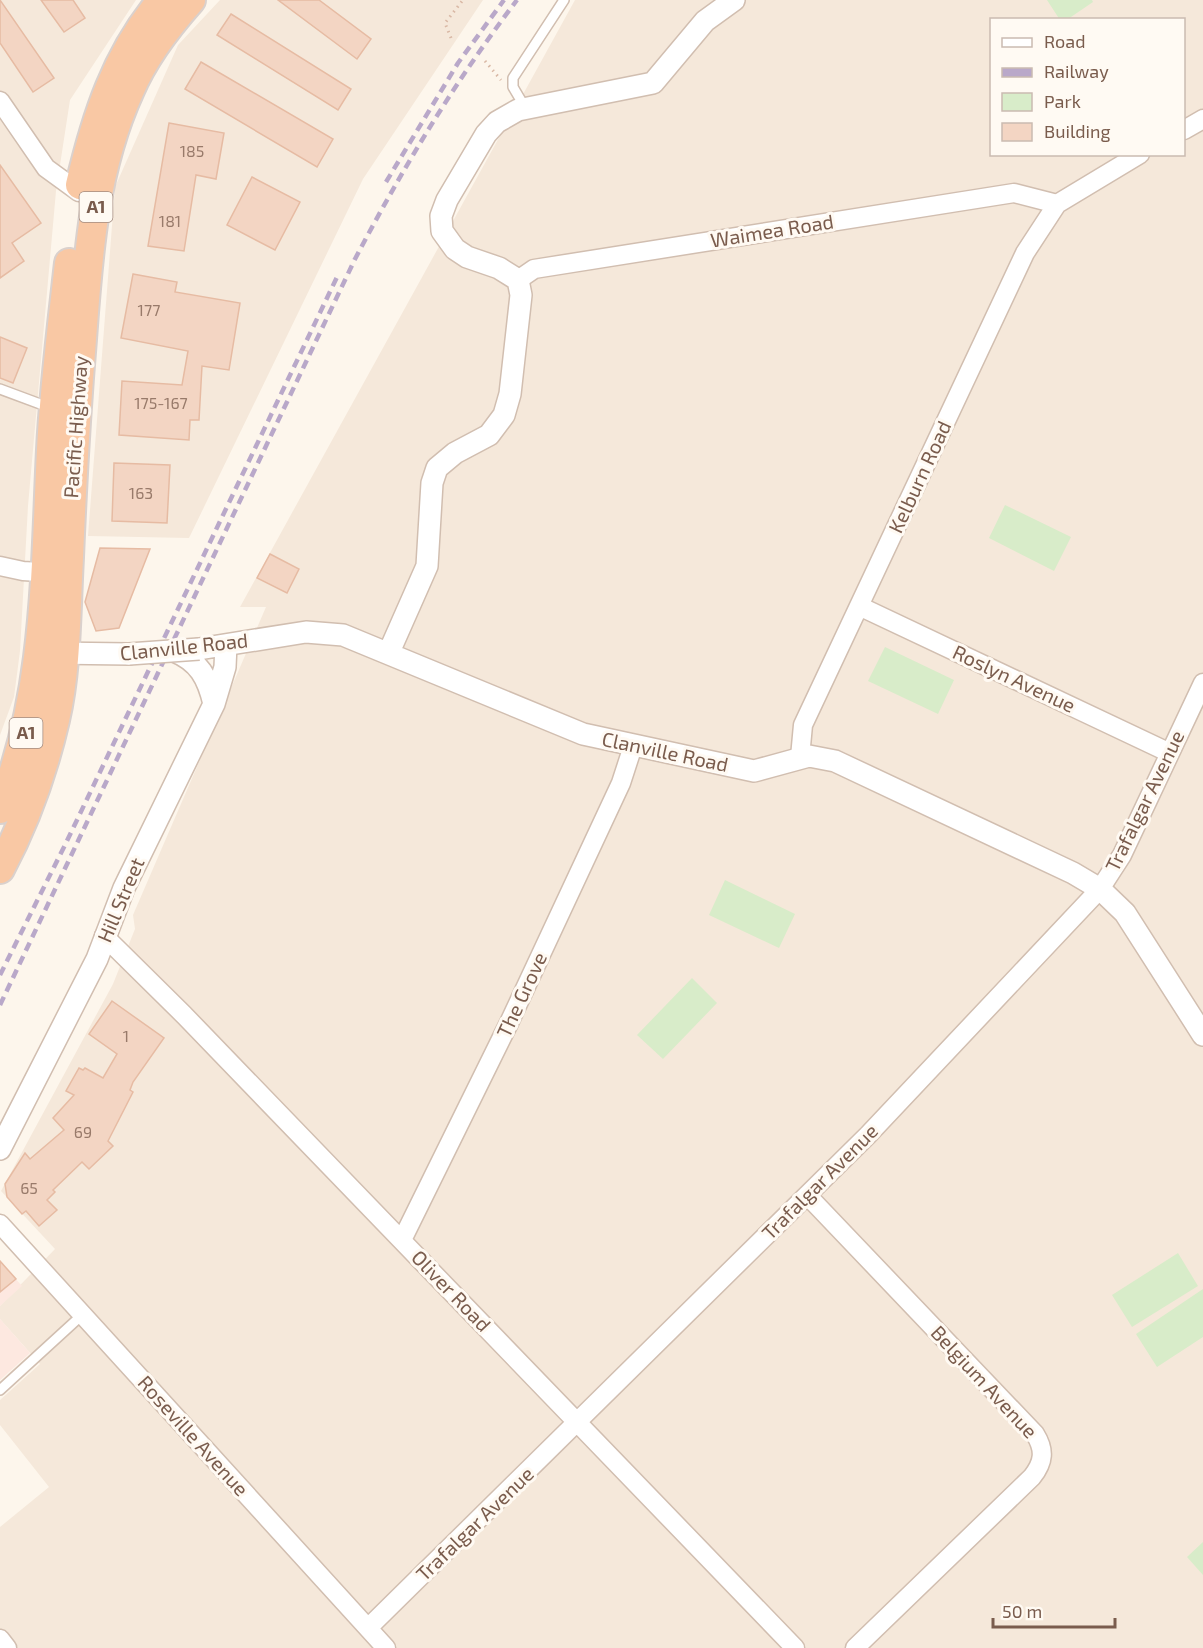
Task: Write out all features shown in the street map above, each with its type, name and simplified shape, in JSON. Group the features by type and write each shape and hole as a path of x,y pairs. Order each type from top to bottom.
{"highway":[{"name":"Pacific Highway","path":"57,573 53,409 79,192 93,130 111,81 130,42 162,0"},
{"name":"Pacific Highway","path":"0,869 15,840 39,778 56,718 52,653 57,573 74,436 88,259 97,199 112,138 130,89 150,53 191,0"},
{"name":"Pacific Highway","path":"0,809 16,771 31,712 52,653"}],"street":[{"path":"389,652 428,566 433,475 448,458 494,431 508,405 520,295 518,280 511,274 466,257 455,249 442,231 441,216 447,200 486,134 497,123 518,110 653,83 705,21 734,0"},
{"path":"0,101 46,168 79,192"},
{"path":"1185,129 1203,120"},
{"path":"1057,204 1137,156"},
{"name":"Waimea Road","path":"518,280 534,269 1014,193 1057,204"},
{"name":"Kelburn Road","path":"800,757 803,725 1025,253 1057,204"},
{"path":"0,566 57,573"},
{"name":"Roslyn Avenue","path":"859,606 1170,753"},
{"name":"Clanville Road","path":"52,653 129,654 174,651 196,655 226,645 278,636 325,632 343,634 584,734 754,771 764,770 800,757 818,756 835,761 1072,873 1100,889 1125,913 1203,1035"},
{"name":"Hill Street","path":"0,1149 97,959 124,888 214,704 225,667 226,645"},
{"path":"196,655 214,704"},
{"name":"Trafalgar Avenue","path":"368,1629 876,1126 1100,889 1122,855 1203,683"},
{"name":"The Grove","path":"402,1240 508,1025 621,783 633,746"},
{"name":"Oliver Road","path":"104,936 402,1240 795,1648"},
{"name":"Belgium Avenue","path":"807,1195 1035,1434 1041,1444 1043,1456 1032,1477 855,1648"},
{"name":"Roseville Avenue","path":"0,1224 386,1648"},
{"path":"0,1640 7,1648"}],"lane":[{"path":"526,109 513,87 513,78 564,0"},
{"path":"0,389 53,409"},
{"path":"0,1390 82,1315"}],"path":[{"path":"451,38 445,23 463,0"}],"shaded area":[{"path":"0,0 136,0 70,100 56,191 28,506 20,651 14,697 0,735"},
{"path":"220,0 483,0 363,179 189,538 88,536 115,187 178,45"},
{"path":"575,0 1203,0 1203,1648 0,1648 0,1527 49,1487 0,1425 0,1400 40,1364 0,1319 0,1306 55,1249 1,1191 113,984 135,929 133,915 266,607 240,607"},
{"path":"0,1262 22,1286 0,1306"},
{"path":"0,1319 30,1353 0,1380"}],"green space":[{"path":"1047,0 1092,0 1093,2 1069,18 1059,18"},
{"path":"1005,505 1071,537 1054,571 989,538"},
{"path":"885,647 954,680 938,714 868,681"},
{"path":"725,880 795,914 779,948 709,915"},
{"path":"692,978 717,1003 663,1059 637,1035"},
{"path":"1178,1253 1198,1286 1132,1327 1112,1295"},
{"path":"1203,1289 1203,1337 1157,1367 1136,1334"},
{"path":"1203,1542 1203,1575 1187,1557"}],"building":[{"path":"0,0 54,78 33,92 0,43"},
{"path":"41,0 73,0 85,18 64,32"},
{"path":"278,0 319,0 371,39 357,59"},
{"path":"231,14 351,89 338,110 217,35"},
{"path":"201,62 333,139 317,167 185,89"},
{"path":"169,123 224,133 216,179 196,175 184,251 148,246"},
{"path":"0,165 41,223 12,243 24,261 0,278"},
{"path":"252,177 300,202 275,250 227,225"},
{"path":"133,274 177,282 175,292 240,303 229,370 202,366 199,420 190,420 189,440 119,435 122,381 182,385 188,351 121,338"},
{"path":"0,337 27,348 13,383 0,378"},
{"path":"114,463 170,465 167,523 112,521"},
{"path":"100,548 150,549 119,628 96,631 85,602"},
{"path":"270,554 299,569 287,593 257,578"},
{"path":"112,1001 164,1038 133,1082 130,1090 133,1092 108,1141 113,1146 89,1169 82,1162 53,1190 55,1192 47,1200 57,1210 39,1226 26,1211 22,1214 7,1197 5,1184 25,1153 30,1159 64,1130 53,1118 74,1095 66,1091 79,1068 83,1070 85,1068 103,1078 117,1054 89,1034"},
{"path":"0,1261 16,1279 0,1292"}],"railway":[{"path":"386,182 458,63 504,0"},
{"path":"0,1005 355,259 431,126 472,62 517,0"},
{"path":"0,975 65,845 338,275"}]}
